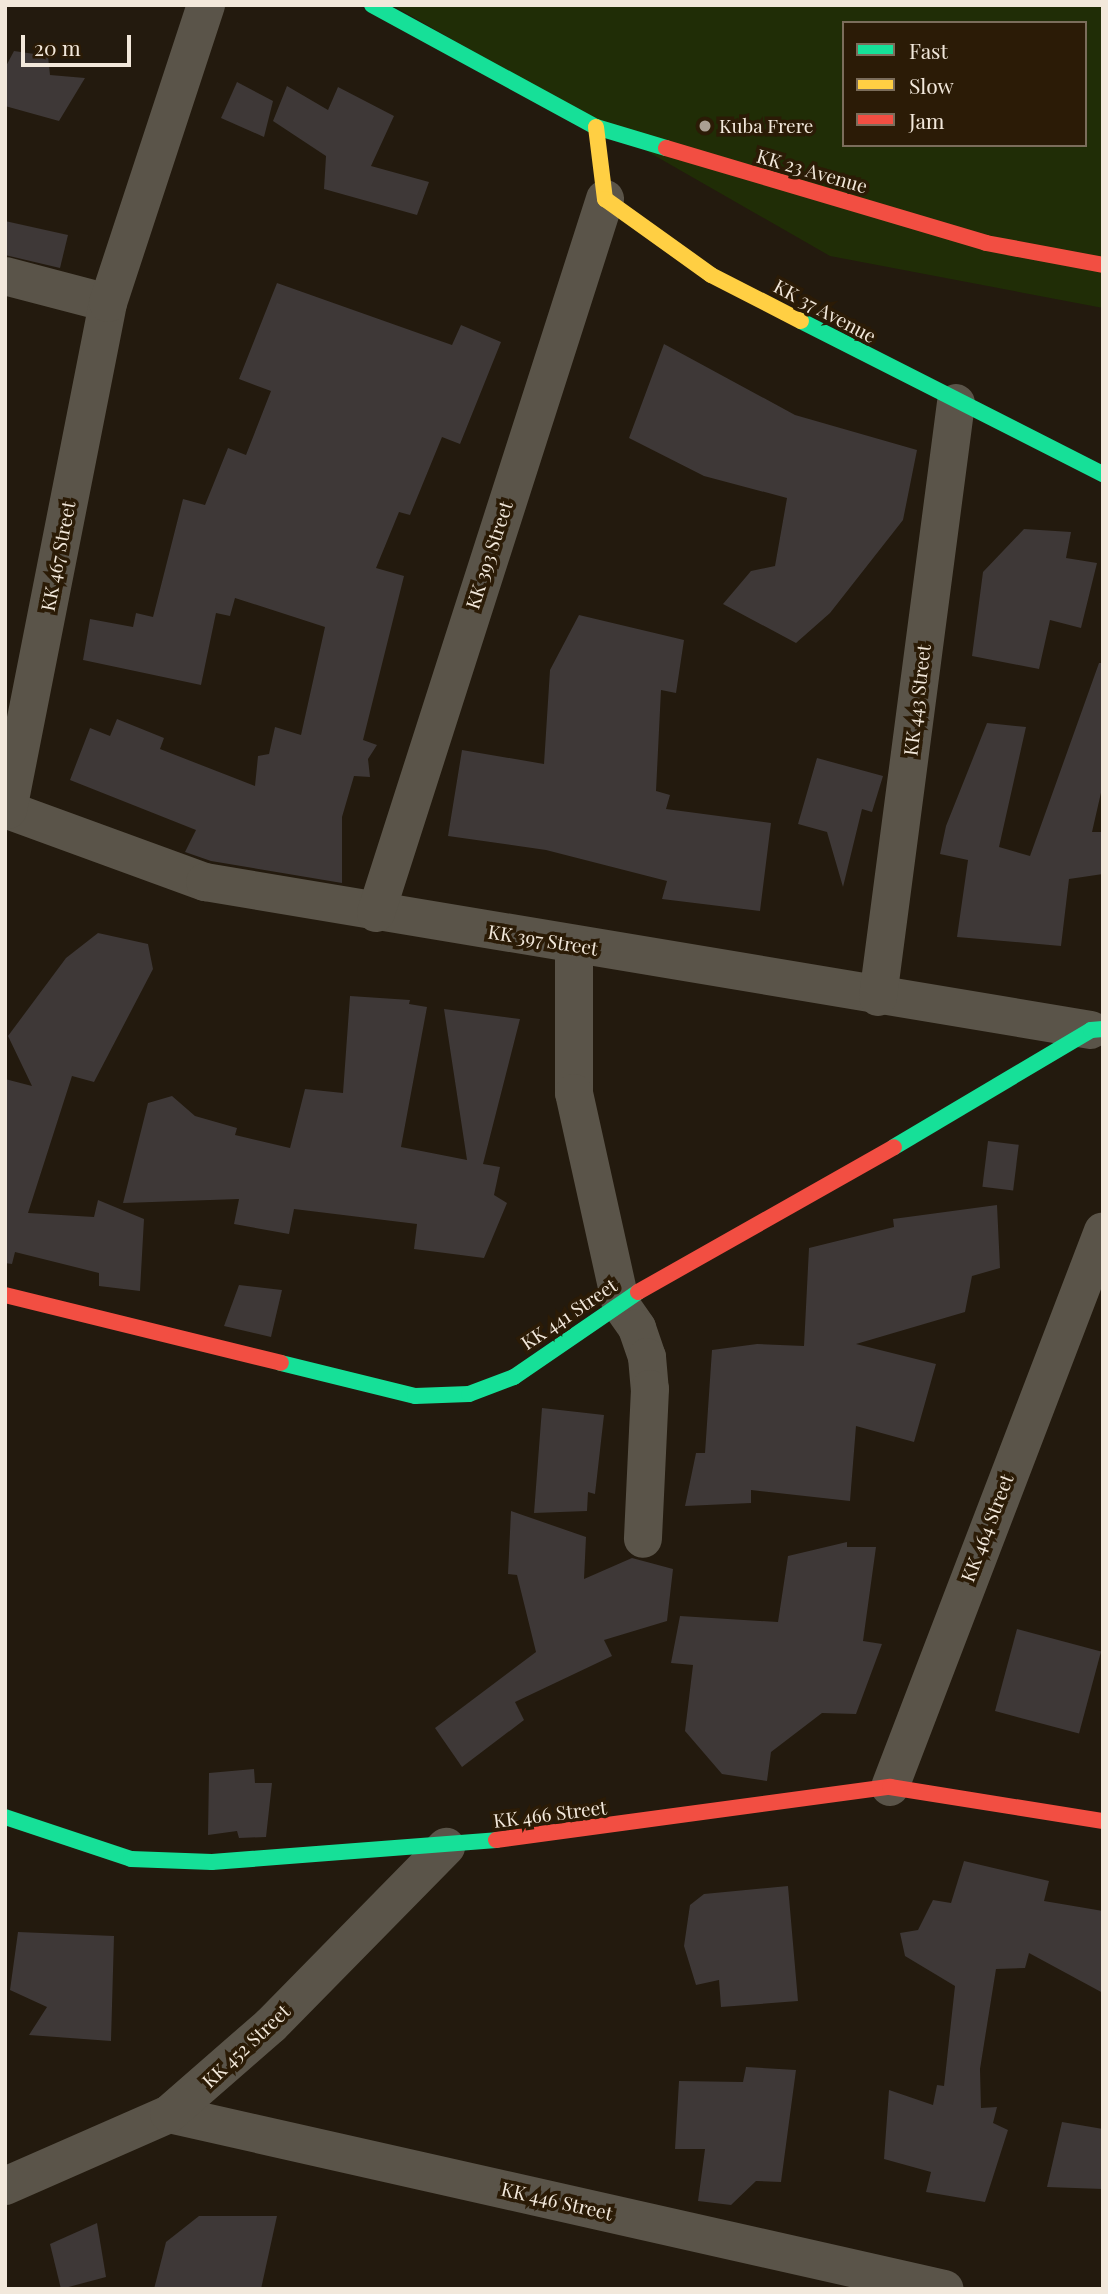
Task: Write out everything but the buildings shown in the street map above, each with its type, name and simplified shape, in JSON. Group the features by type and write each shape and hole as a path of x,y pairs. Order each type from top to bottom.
{"street":[{"name":"KK 467 Street","path":"6,809 108,303 206,5"},
{"name":"KK 23 Avenue","path":"372,5 596,127 986,243 1103,265"},
{"path":"596,127 605,199"},
{"name":"KK 37 Avenue","path":"605,199 711,275 956,403 1103,474"},
{"name":"KK 393 Street","path":"376,913 605,199"},
{"path":"5,276 108,303"},
{"name":"KK 443 Street","path":"878,998 956,403"},
{"name":"KK 397 Street","path":"6,809 205,881 376,913 878,998 1097,1029"},
{"path":"574,946 574,1093 621,1305 638,1328 650,1389 643,1539"},
{"name":"KK 441 Street","path":"5,1295 415,1396 469,1394 514,1377 670,1272 946,1119 1097,1029"},
{"name":"KK 464 Street","path":"890,1787 1095,1271 1103,1231"},
{"name":"KK 466 Street","path":"5,1816 131,1859 212,1862 446,1847 890,1787 1103,1821"},
{"name":"KK 452 Street","path":"5,2186 169,2114 271,2025 446,1847"},
{"name":"KK 446 Street","path":"169,2114 945,2289"}],"green space":[{"path":"392,5 1103,5 1103,308 830,256"}],"traffic: fast":[{"path":"372,5 596,127 666,148"},
{"path":"801,321 1103,474"},
{"path":"894,1147 1091,1030 1103,1029"},
{"path":"281,1363 415,1396 469,1394 514,1377 638,1292"},
{"path":"5,1817 131,1859 212,1862 496,1840"}],"traffic: slow":[{"path":"596,127 605,199 711,275 801,321"}],"traffic: jam":[{"path":"666,148 986,243 1103,265"},
{"path":"638,1292 894,1147"},
{"path":"5,1295 281,1363"},
{"path":"496,1840 890,1787 1103,1821"}],"place":[{"name":"Kuba Frere","path":"705,126"}]}
